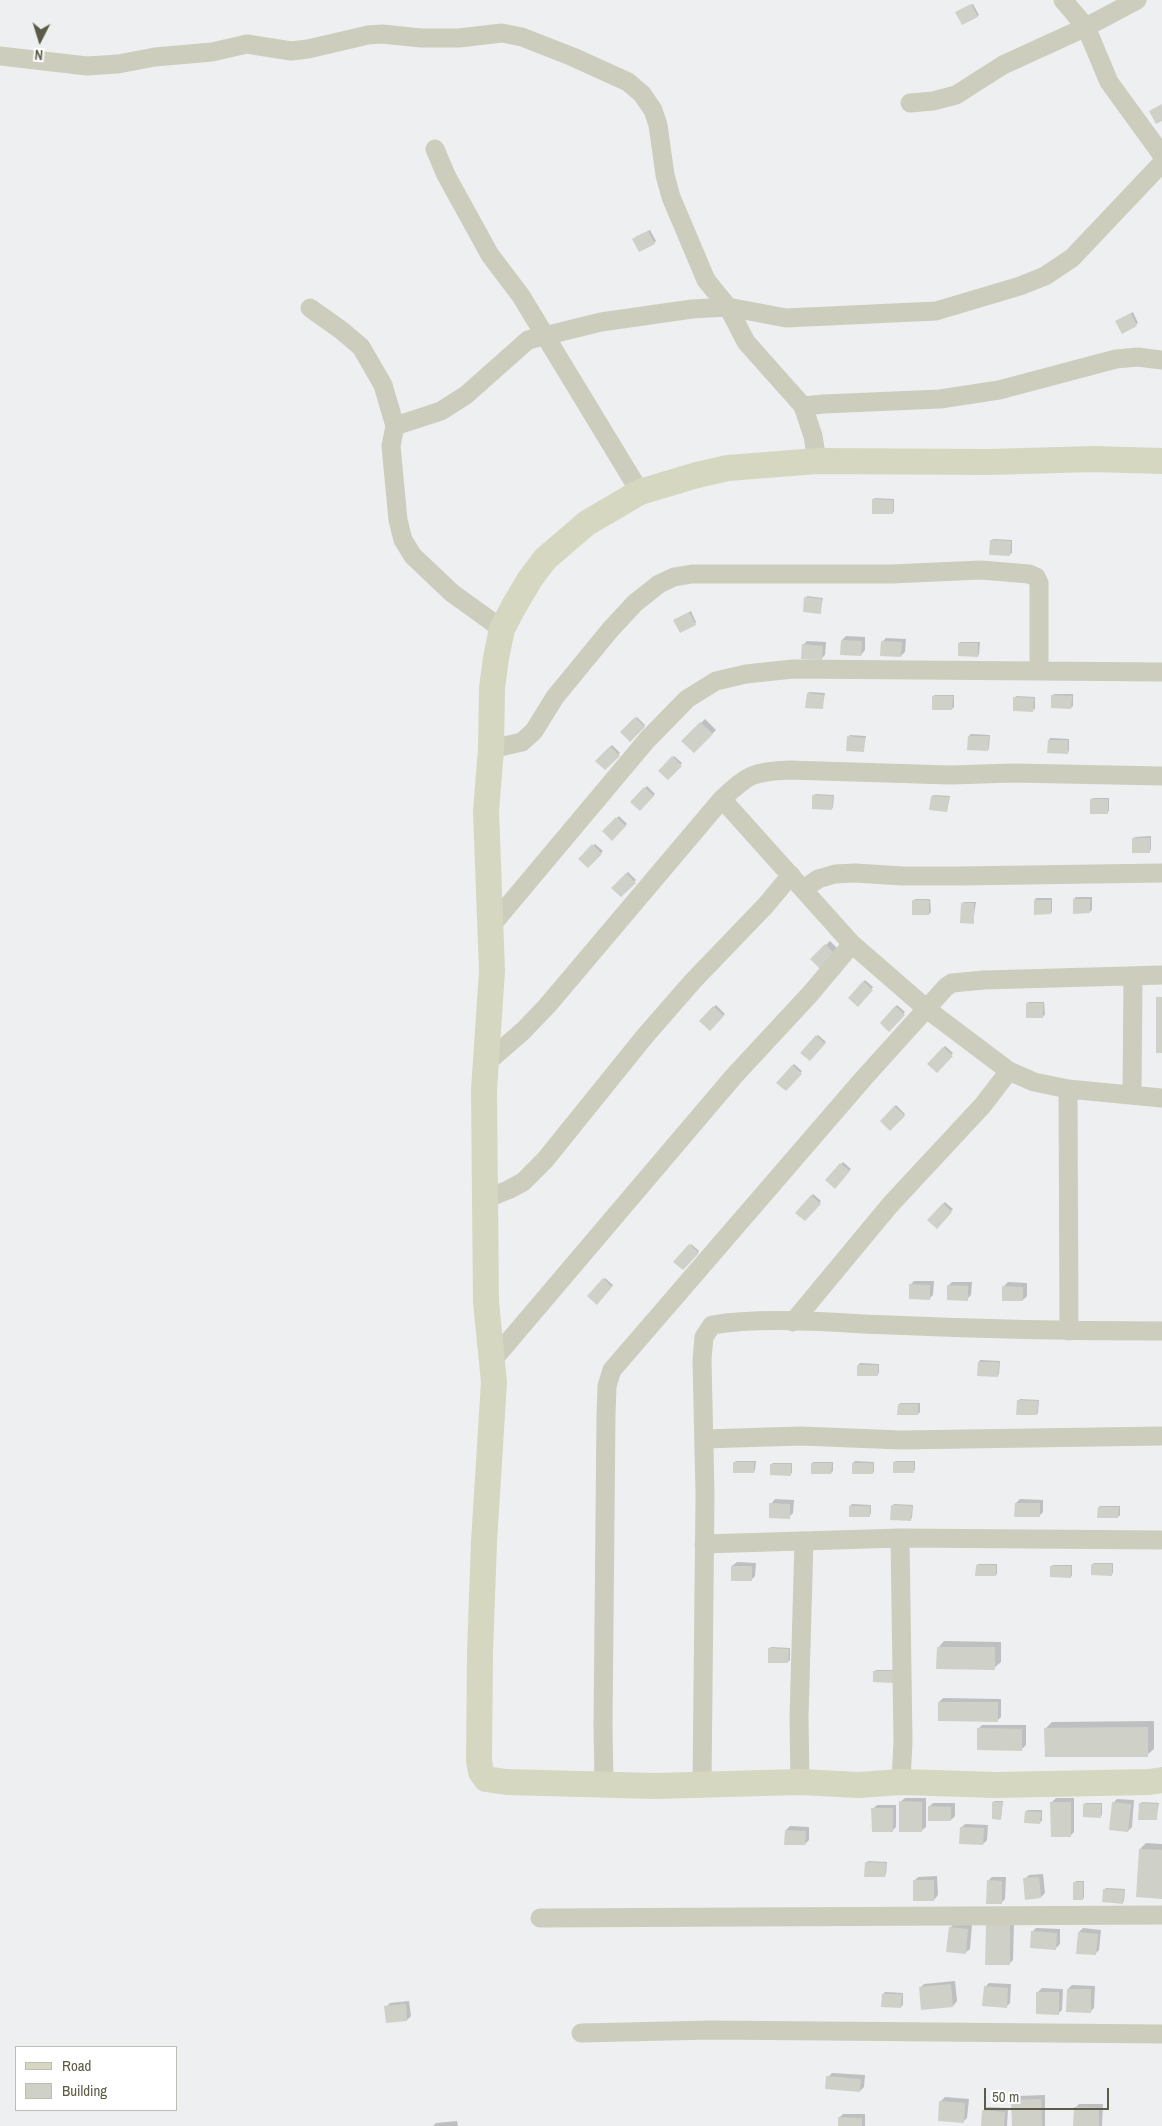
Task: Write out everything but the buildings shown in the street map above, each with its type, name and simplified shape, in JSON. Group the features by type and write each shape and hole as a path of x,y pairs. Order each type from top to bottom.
{"street":[{"path":"1063,0 1086,27 1110,82 1162,155"},
{"path":"910,103 933,101 956,95 1003,65 1086,27 1137,0"},
{"path":"0,56 87,66 124,64 155,57 195,55 247,44 291,50 308,49 368,34 422,38 459,38 502,33 522,37 573,57 628,82 642,94 653,110 658,125 665,175 682,225 706,280 728,307 746,342 803,406 813,436 817,461"},
{"path":"434,149 446,175 490,255 521,296 547,336 640,492"},
{"path":"395,426 441,411 466,395 528,340 600,322 692,309 728,307 786,318 936,311 1020,286 1045,276 1072,258 1162,163"},
{"path":"310,308 342,330 361,347 382,386 395,426 391,446 398,520 402,540 413,556 452,593 502,629"},
{"path":"803,406 940,399 999,390 1116,359 1138,357 1162,360"},
{"path":"1162,461 1094,459 963,462 817,461 728,468 666,483 640,492 622,501 587,523 545,559 530,579 502,629 492,688 491,749 486,811 492,971 485,1064 486,1302 492,1361 493,1400 484,1542 479,1761 481,1772 486,1779 494,1781 702,1785 800,1782 859,1785 901,1782 996,1785 1149,1782 1162,1780"},
{"path":"491,749 522,742 534,731 556,697 610,630 636,603 659,584 674,577 692,574 891,574 981,570 1029,574 1036,576 1039,583 1039,670"},
{"path":"491,926 647,740 687,699 716,681 746,674 792,669 1162,672"},
{"path":"485,1064 523,1031 547,1006 722,799 750,775 768,771 789,770 950,775 1014,773 1162,776"},
{"path":"722,799 852,944 928,1010 1008,1071 1034,1082 1068,1088 1162,1098"},
{"path":"804,889 818,879 835,874 855,873 903,876 1162,873"},
{"path":"485,1199 523,1182 545,1160 651,1029 693,981 766,905 790,875"},
{"path":"492,1361 734,1076 811,993 852,944"},
{"path":"604,1783 606,1415 607,1386 612,1370 740,1224 863,1079 928,1010 946,987 952,983 963,981 1162,975"},
{"path":"1132,1096 1133,976"},
{"path":"793,1322 890,1205 983,1105 1008,1071"},
{"path":"1068,1088 1069,1331"},
{"path":"702,1785 704,1544 702,1360 704,1337 712,1325 725,1323 793,1322 1069,1331 1162,1331"},
{"path":"704,1439 801,1436 901,1440 1162,1436"},
{"path":"704,1544 900,1538 1162,1540"},
{"path":"900,1538 901,1782"},
{"path":"800,1782 799,1718 804,1541"},
{"path":"540,1918 1162,1915"},
{"path":"581,2033 721,2030 1162,2034"}]}
